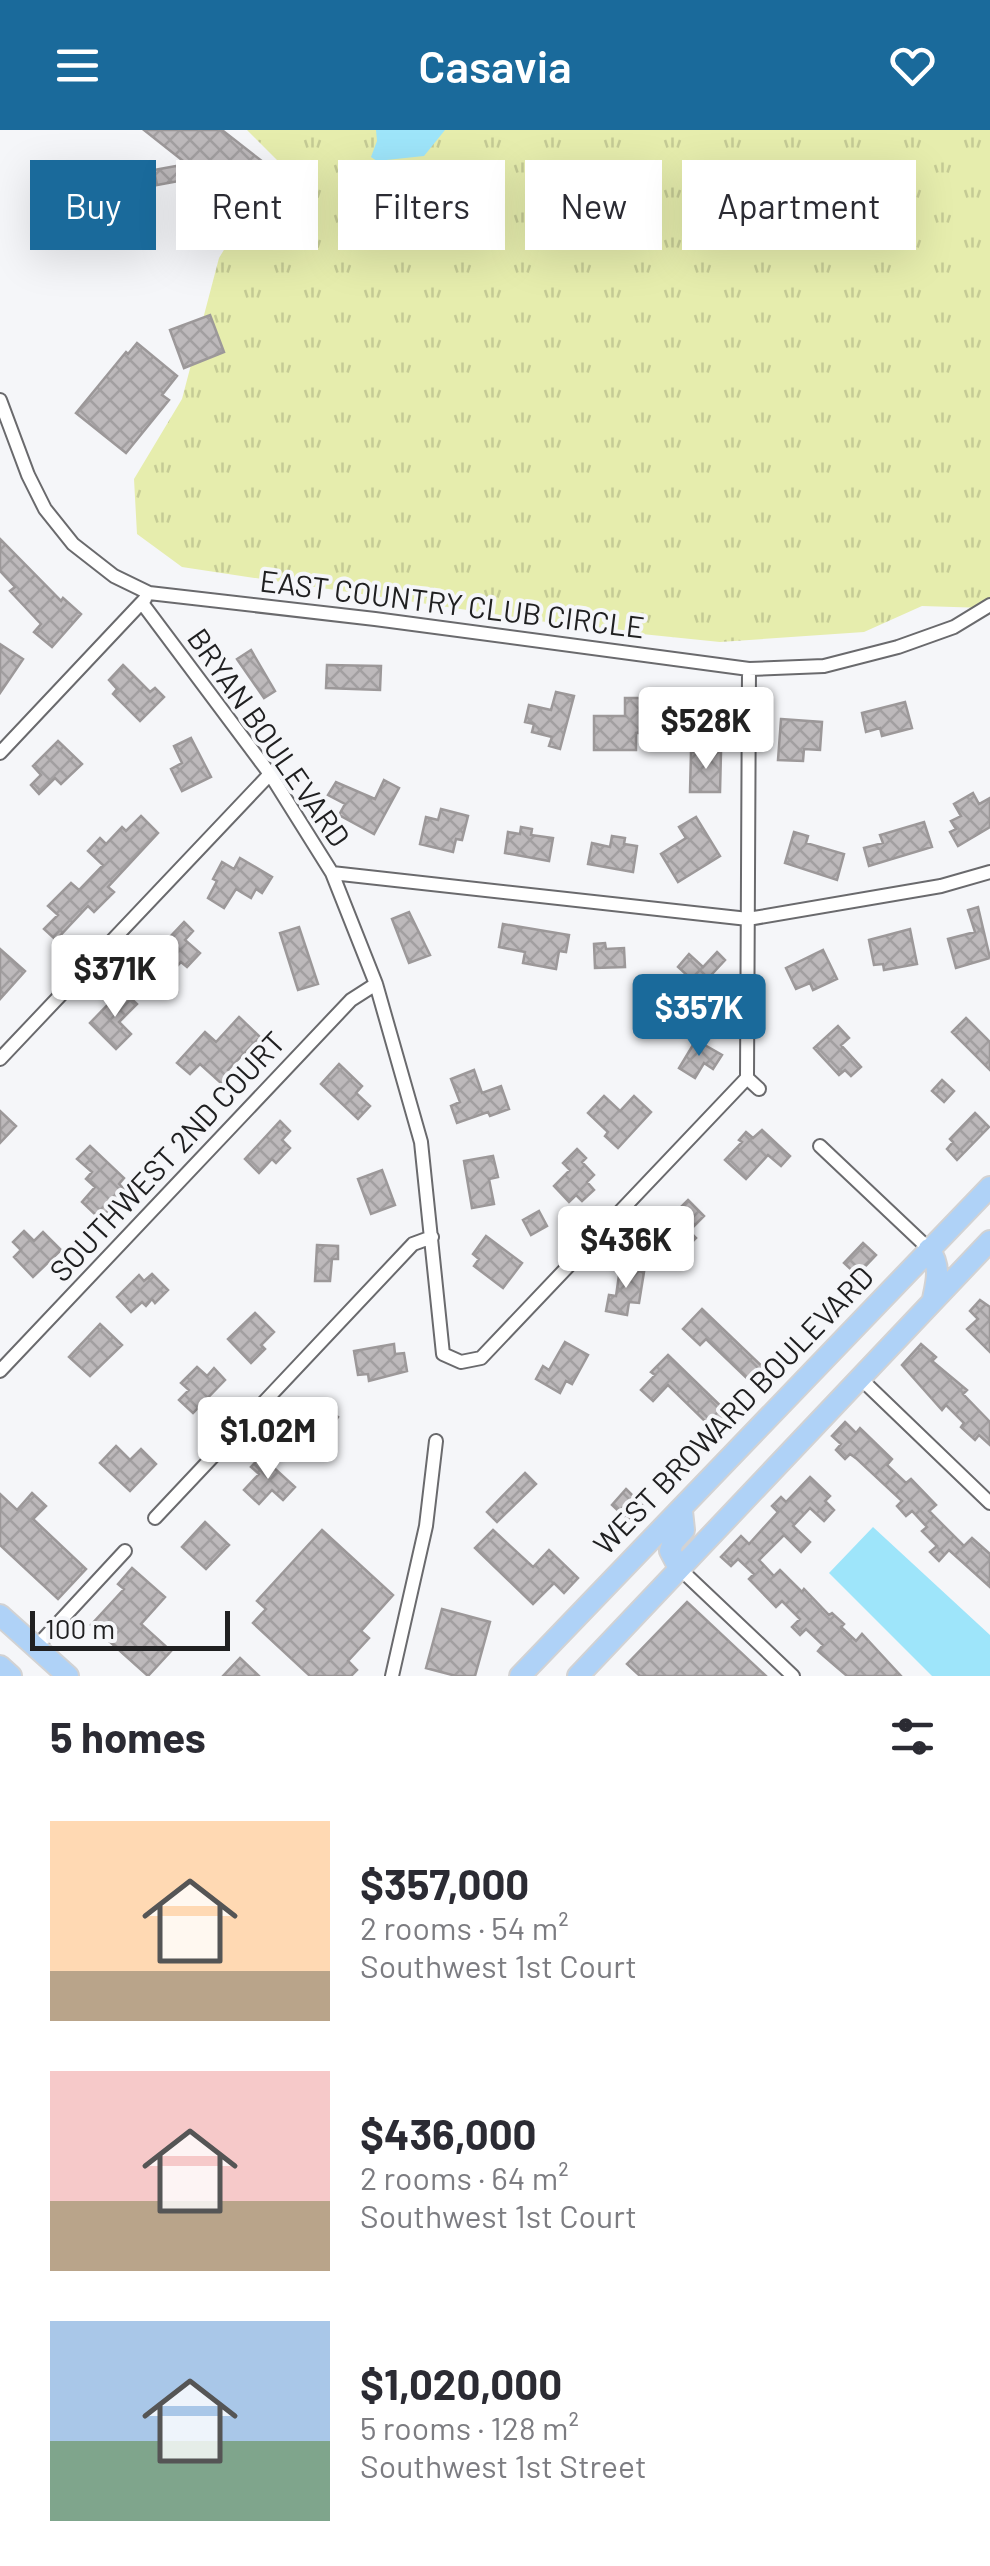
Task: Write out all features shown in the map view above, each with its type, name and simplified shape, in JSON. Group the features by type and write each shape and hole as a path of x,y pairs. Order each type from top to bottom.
{"main road":[{"name":"WEST BROWARD BOULEVARD","path":"520,1676 990,1187"},
{"path":"578,1676 990,1241"},
{"path":"929,1249 936,1259 938,1274 933,1302"},
{"path":"678,1568 670,1551 684,1530 682,1510"},
{"path":"0,1615 68,1676"},
{"path":"0,1666 11,1676"}],"street":[{"name":"EAST COUNTRY CLUB CIRCLE","path":"1,406 44,508 73,544 145,598 375,619 749,669 824,666 898,647 954,627 990,605"},
{"path":"0,753 145,598"},
{"name":"BRYAN BOULEVARD","path":"145,598 270,774 332,874 376,984 422,1142 443,1354 461,1362 481,1358 748,1078"},
{"path":"749,669 748,1078 759,1089"},
{"path":"0,1059 270,774"},
{"path":"332,874 748,919 942,886 990,872"},
{"name":"SOUTHWEST 2ND COURT","path":"0,1370 351,1000 376,984"},
{"path":"820,1146 929,1249"},
{"path":"156,1518 413,1244 432,1237"},
{"path":"860,1378 990,1503"},
{"path":"392,1676 426,1526 436,1441"},
{"path":"36,1647 124,1550"},
{"path":"678,1568 793,1676"}],"green space":[{"path":"247,130 990,130 990,603 985,608 922,606 864,632 720,642 593,629 182,567 137,534 134,479 182,399 224,250 318,250 318,160 277,160"}],"water":[{"path":"376,130 445,130 424,156 376,160 371,157"},
{"path":"873,1527 990,1635 990,1676 932,1676 829,1573"}],"building":[{"path":"144,130 222,130 260,160 182,160"},
{"path":"176,166 176,181 157,185 156,170"},
{"path":"210,315 224,352 184,368 170,330"},
{"path":"137,343 177,376 162,395 169,400 126,453 76,413"},
{"path":"0,539 61,601 63,598 81,614 52,647 34,632 41,624 10,591 15,587 0,571"},
{"path":"0,644 23,659 0,693"},
{"path":"251,650 275,691 264,698 237,659"},
{"path":"123,665 150,692 155,688 164,697 140,721 113,694 117,689 109,680"},
{"path":"327,665 381,666 380,690 326,688"},
{"path":"556,692 574,696 560,749 549,746 552,737 532,732 534,724 525,722 529,705 551,710"},
{"path":"625,698 644,698 644,733 636,733 636,750 594,750 594,716 625,716"},
{"path":"905,702 912,728 882,736 880,728 866,732 862,713"},
{"path":"781,719 822,722 820,750 804,749 803,761 778,760"},
{"path":"191,738 211,777 182,791 171,769 182,763 174,746"},
{"path":"58,741 82,764 61,784 55,778 39,794 31,785 41,775 33,766"},
{"path":"691,752 721,752 720,792 690,792"},
{"path":"384,780 399,788 374,834 339,815 345,804 328,795 336,782 375,799"},
{"path":"973,793 979,804 990,798 990,827 958,846 950,832 956,829 951,821 961,816 954,804"},
{"path":"441,809 468,816 462,840 456,839 453,852 420,844 426,817 438,820"},
{"path":"141,816 158,833 108,887 114,892 94,912 88,906 56,940 44,929 58,915 48,906 71,883 79,890 103,865 88,851 100,838 106,844 122,827 126,831"},
{"path":"696,817 720,856 678,882 661,854 686,838 679,827"},
{"path":"924,822 932,847 869,866 864,848 883,843 880,835"},
{"path":"521,827 532,829 531,835 553,838 549,861 505,853 508,832 520,834"},
{"path":"794,832 808,836 806,843 844,854 837,880 785,863"},
{"path":"612,836 637,846 633,872 588,864 592,843 610,847"},
{"path":"240,858 272,877 262,893 256,889 251,898 236,889 224,908 208,898 217,881 213,879 222,862 234,869"},
{"path":"978,907 990,958 956,968 948,939 975,932 968,910"},
{"path":"409,912 430,955 409,963 392,919"},
{"path":"184,922 193,931 185,940 200,953 187,967 181,962 171,972 153,955"},
{"path":"503,924 569,935 566,952 559,951 556,969 523,963 525,952 499,947"},
{"path":"299,927 318,984 298,990 280,933"},
{"path":"910,929 917,964 884,970 883,964 874,965 869,940"},
{"path":"605,943 606,949 624,948 625,967 595,968 594,944"},
{"path":"0,949 25,971 0,999"},
{"path":"823,950 837,979 813,990 810,983 796,989 786,968"},
{"path":"717,952 725,960 700,987 678,967 689,954 703,967"},
{"path":"122,990 137,1004 119,1022 131,1034 116,1049 90,1023"},
{"path":"239,1017 260,1037 228,1070 231,1073 222,1084 200,1064 190,1074 177,1063 205,1032 216,1042"},
{"path":"966,1018 990,1042 990,1070 952,1032"},
{"path":"838,1026 849,1038 841,1045 861,1067 851,1076 845,1070 839,1075 814,1048"},
{"path":"696,1040 722,1055 713,1069 704,1063 695,1078 679,1068"},
{"path":"339,1064 362,1086 356,1093 370,1106 358,1119 321,1084"},
{"path":"474,1070 482,1093 501,1086 509,1109 457,1123 451,1106 460,1102 451,1079"},
{"path":"942,1080 954,1091 944,1102 932,1091"},
{"path":"604,1096 620,1111 634,1096 651,1112 618,1148 588,1113"},
{"path":"0,1111 16,1126 0,1143"},
{"path":"975,1113 989,1127 957,1160 947,1149 953,1142 950,1139"},
{"path":"280,1121 290,1131 282,1140 290,1148 259,1173 245,1159"},
{"path":"762,1130 790,1156 781,1166 768,1155 746,1179 725,1160 746,1132 753,1138"},
{"path":"90,1146 124,1178 119,1184 126,1191 100,1219 82,1202 95,1187 86,1179 92,1172 77,1159"},
{"path":"577,1149 594,1175 587,1182 594,1190 582,1201 576,1195 569,1202 554,1186 570,1170 563,1163"},
{"path":"493,1156 498,1177 489,1179 494,1204 472,1208 464,1161"},
{"path":"382,1170 395,1205 371,1214 358,1179"},
{"path":"688,1200 704,1216 689,1231 696,1238 684,1250 658,1224"},
{"path":"539,1211 547,1226 531,1235 523,1220"},
{"path":"24,1231 34,1241 43,1232 61,1250 33,1277 14,1257 21,1250 13,1242"},
{"path":"486,1236 522,1263 503,1288 474,1266 479,1259 473,1254"},
{"path":"863,1243 876,1255 857,1275 844,1263"},
{"path":"317,1245 338,1246 330,1281 315,1281"},
{"path":"620,1268 644,1272 639,1303 629,1302 627,1315 606,1311 609,1295 616,1296"},
{"path":"152,1274 168,1290 155,1303 152,1299 146,1306 142,1302 131,1312 117,1297 139,1275 144,1281"},
{"path":"980,1300 990,1307 990,1352 967,1329 978,1319 970,1311"},
{"path":"702,1309 771,1375 758,1389 706,1339 700,1345 683,1329"},
{"path":"255,1313 274,1332 251,1363 228,1339"},
{"path":"100,1324 122,1345 90,1376 69,1357"},
{"path":"565,1342 588,1355 572,1384 566,1381 560,1393 536,1379 543,1366 549,1370"},
{"path":"394,1344 395,1354 404,1353 407,1371 369,1381 368,1374 358,1375 354,1351"},
{"path":"921,1344 936,1357 932,1361 967,1390 963,1394 990,1422 990,1445 979,1435 975,1440 946,1405 942,1410 902,1365"},
{"path":"668,1355 727,1412 712,1428 668,1385 653,1401 641,1390 655,1375 651,1372"},
{"path":"197,1367 207,1376 214,1368 225,1380 193,1413 179,1400 189,1390 181,1383"},
{"path":"325,1407 338,1417 310,1455 293,1443"},
{"path":"845,1422 856,1433 860,1428 892,1459 887,1465 906,1483 911,1479 936,1505 929,1511 964,1546 972,1538 990,1554 990,1587 949,1550 939,1561 930,1552 937,1546 922,1531 927,1527 912,1511 906,1516 897,1506 902,1501 857,1459 850,1454 845,1459 836,1450 841,1444 832,1436"},
{"path":"116,1446 130,1460 141,1449 156,1464 130,1491 100,1463"},
{"path":"261,1456 295,1487 283,1500 272,1490 259,1504 244,1490 259,1474 251,1467"},
{"path":"525,1473 536,1484 497,1522 487,1512"},
{"path":"810,1477 830,1496 825,1501 834,1510 824,1521 810,1508 793,1526 810,1542 801,1552 784,1535 759,1560 774,1576 780,1570 802,1592 804,1589 829,1615 832,1613 844,1624 841,1627 856,1641 862,1634 901,1676 847,1676 818,1651 823,1645 806,1629 800,1635 792,1627 800,1619 782,1601 776,1607 749,1579 754,1574 738,1559 731,1566 721,1557 741,1536 749,1544 778,1512 772,1506 781,1497 786,1502"},
{"path":"626,1489 643,1506 629,1521 612,1505"},
{"path":"32,1493 46,1506 33,1519 86,1569 58,1599 0,1545 0,1494 17,1510"},
{"path":"205,1522 229,1545 206,1569 182,1547"},
{"path":"322,1530 393,1595 361,1631 369,1638 348,1661 357,1670 351,1676 310,1676 253,1623 266,1609 257,1601"},
{"path":"493,1530 533,1567 549,1550 578,1578 564,1593 554,1583 533,1604 475,1548"},
{"path":"132,1568 165,1597 141,1624 171,1651 148,1676 91,1625 124,1589 118,1584"},
{"path":"687,1602 766,1676 640,1676 627,1664"},
{"path":"442,1609 490,1622 475,1676 456,1676 426,1668"},
{"path":"240,1658 259,1676 223,1676"}]}
